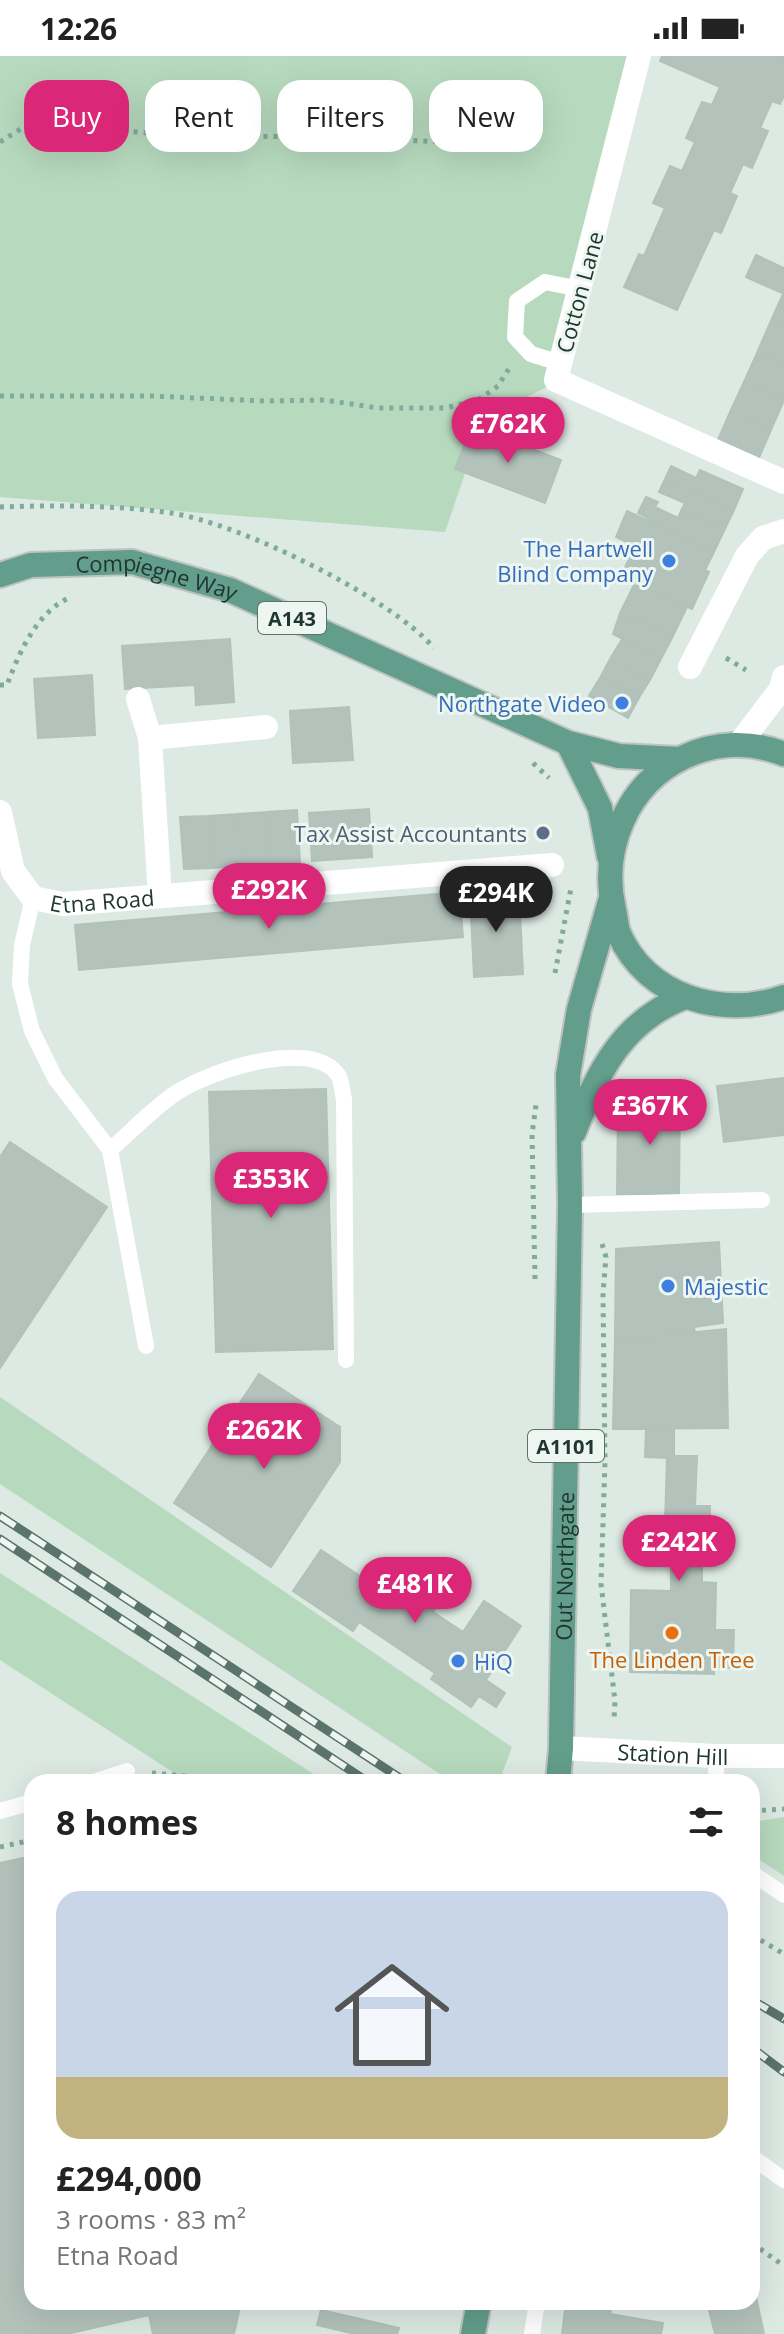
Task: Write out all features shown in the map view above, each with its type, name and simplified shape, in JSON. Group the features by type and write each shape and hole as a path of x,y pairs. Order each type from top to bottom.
{"main road":[{"name":"Compiegne Way","path":"0,575 31,565 132,562 230,590 568,743 619,756 679,759"},
{"path":"568,743 600,808 610,858 611,898 619,933 641,967 657,983 685,997 720,1006 768,1002 784,997"},
{"path":"610,858 624,816 637,794 653,776 679,759 702,748 740,743 784,754"},
{"name":"A1101","path":"570,1143 568,1075 572,1048 579,1009 611,898"},
{"name":"A1101","path":"570,1143 590,1092 620,1040 661,1006 685,997"},
{"name":"Out Northgate","path":"561,1748 582,1204 570,1143"},
{"name":"A1101","path":"559,1774 561,1748"},
{"path":"473,2334 478,2310"}],"street":[{"name":"Cotton Lane","path":"639,56 556,380 784,482"},
{"path":"690,667 747,556 763,538 784,531"},
{"path":"740,743 781,689 784,677"},
{"path":"138,699 150,738 160,896"},
{"path":"150,738 266,727"},
{"name":"Etna Road","path":"0,812 6,876 33,898 63,904 552,865"},
{"name":"Station Hill","path":"561,1748 715,1756 784,1756"}],"lane":[{"path":"560,363 531,354 515,337 517,301 545,282 580,289"},
{"path":"33,898 22,945 20,984 32,1031 55,1078 110,1150 146,1346"},
{"path":"110,1150 176,1093 222,1070 283,1057 323,1062 339,1076 344,1099 346,1360"},
{"path":"582,1204 762,1200"},
{"path":"715,1756 716,1774"},
{"path":"118,1774 127,1771"},
{"path":"0,1811 24,1804"},
{"path":"760,1878 784,1895"},
{"path":"760,2163 784,2180"},
{"path":"532,2334 536,2310"}],"path":[{"path":"0,142 27,125 53,120 100,129 185,136 429,141"},
{"path":"0,396 324,400 379,408 445,408 478,400 498,386 523,345"},
{"path":"0,507 51,505 172,513 222,526 365,593 419,631 439,654"},
{"path":"0,685 7,685 18,655 49,612 68,597 83,597"},
{"path":"522,757 535,764"},
{"path":"582,1204 592,1217 606,1257 603,1293 605,1462 601,1584 615,1701"},
{"path":"127,1771 162,1774"},
{"path":"760,1810 784,1809"},
{"path":"0,1847 24,1842"},
{"path":"760,1940 784,1954"},
{"path":"760,2249 784,2266"}],"green space":[{"path":"0,56 628,56 549,386 484,418 445,532 0,497"},
{"path":"0,1397 512,1747 502,1774 440,1774 0,1484"},
{"path":"0,1573 314,1774 176,1774 0,1660"},
{"path":"784,1817 784,1876 760,1860 760,1821"}],"building":[{"path":"662,56 784,56 784,96 780,104 772,101 760,128 768,131 752,168 743,164 730,193 737,196 721,233 714,230 677,310 624,287 639,254 644,256 665,208 653,203 670,166 682,171 695,142 686,138 702,102 712,105 720,87 660,61"},
{"path":"756,255 784,268 784,294 746,277"},
{"path":"784,294 784,329 770,323"},
{"path":"770,323 784,329 784,365 757,353"},
{"path":"757,353 784,365 784,400 744,382"},
{"path":"744,382 784,400 771,430 730,412"},
{"path":"730,412 771,430 758,460 717,442"},
{"path":"472,426 561,460 545,503 455,469"},
{"path":"671,466 696,478 700,470 743,489 734,510 665,479"},
{"path":"665,479 734,510 724,531 681,511 685,503 659,492"},
{"path":"646,497 658,502 655,507 678,518 681,511 724,531 714,552 638,513"},
{"name":"The Hartwell Blind Company","path":"627,511 714,552 705,570 709,572 692,609 621,576 635,546 616,537"},
{"path":"635,583 687,607 673,636 620,613"},
{"path":"620,613 673,636 661,659 613,634"},
{"path":"230,639 234,702 196,705 195,685 125,689 122,646"},
{"path":"622,639 661,659 650,680 610,659"},
{"path":"610,659 650,680 640,696 601,676"},
{"path":"92,675 95,735 38,738 34,679"},
{"path":"601,676 640,696 628,718 589,696"},
{"path":"349,707 353,760 293,763 290,711"},
{"path":"369,809 372,857 312,861 309,813"},
{"path":"297,810 300,862 271,864 267,812"},
{"path":"267,812 271,864 242,866 238,814"},
{"path":"238,814 242,866 212,868 209,816"},
{"path":"209,816 212,868 184,869 180,817"},
{"path":"459,892 463,937 79,970 75,925"},
{"path":"519,892 523,974 474,977 470,893"},
{"path":"784,1078 784,1135 724,1142 717,1086"},
{"path":"326,1089 333,1349 216,1352 209,1092"},
{"path":"680,1091 679,1194 617,1194 618,1110"},
{"path":"10,1142 107,1207 0,1368 0,1157"},
{"name":"Majestic","path":"719,1242 723,1323 694,1327 695,1333 615,1340 616,1249"},
{"path":"726,1329 728,1428 613,1429 615,1340"},
{"path":"259,1374 340,1427 340,1462 271,1567 174,1503"},
{"path":"646,1429 674,1429 674,1456 697,1456 695,1506 710,1506 709,1557 702,1557 702,1582 716,1583 715,1630 734,1630 733,1668 714,1667 714,1674 630,1672 631,1590 671,1591 671,1556 664,1556 667,1458 645,1457"},
{"path":"321,1550 381,1590 397,1566 443,1597 433,1612 463,1632 484,1601 521,1626 486,1680 505,1693 496,1707 479,1696 471,1707 431,1679 435,1673 359,1622 353,1631 293,1591"},
{"path":"24,1858 24,2310 239,2310 234,2334 153,2334 149,2315 67,2334 0,2334 0,1863"},
{"path":"321,2310 399,2328 397,2334 355,2334 317,2325"},
{"path":"565,2310 611,2310 610,2314 663,2323 661,2334 562,2334"},
{"path":"709,2310 759,2310 764,2334 715,2334"}],"railway":[{"path":"0,1516 394,1774"},
{"path":"0,1539 356,1774"},
{"path":"760,2005 784,2019"},
{"path":"760,2054 784,2072"}],"place":[{"name":"The Hartwell Blind Company","path":"669,561"},
{"name":"Northgate Video","path":"622,703"},
{"name":"Tax Assist Accountants","path":"543,833"},
{"name":"Majestic","path":"668,1286"},
{"name":"The Linden Tree","path":"672,1633"},
{"name":"HiQ","path":"458,1661"}]}
